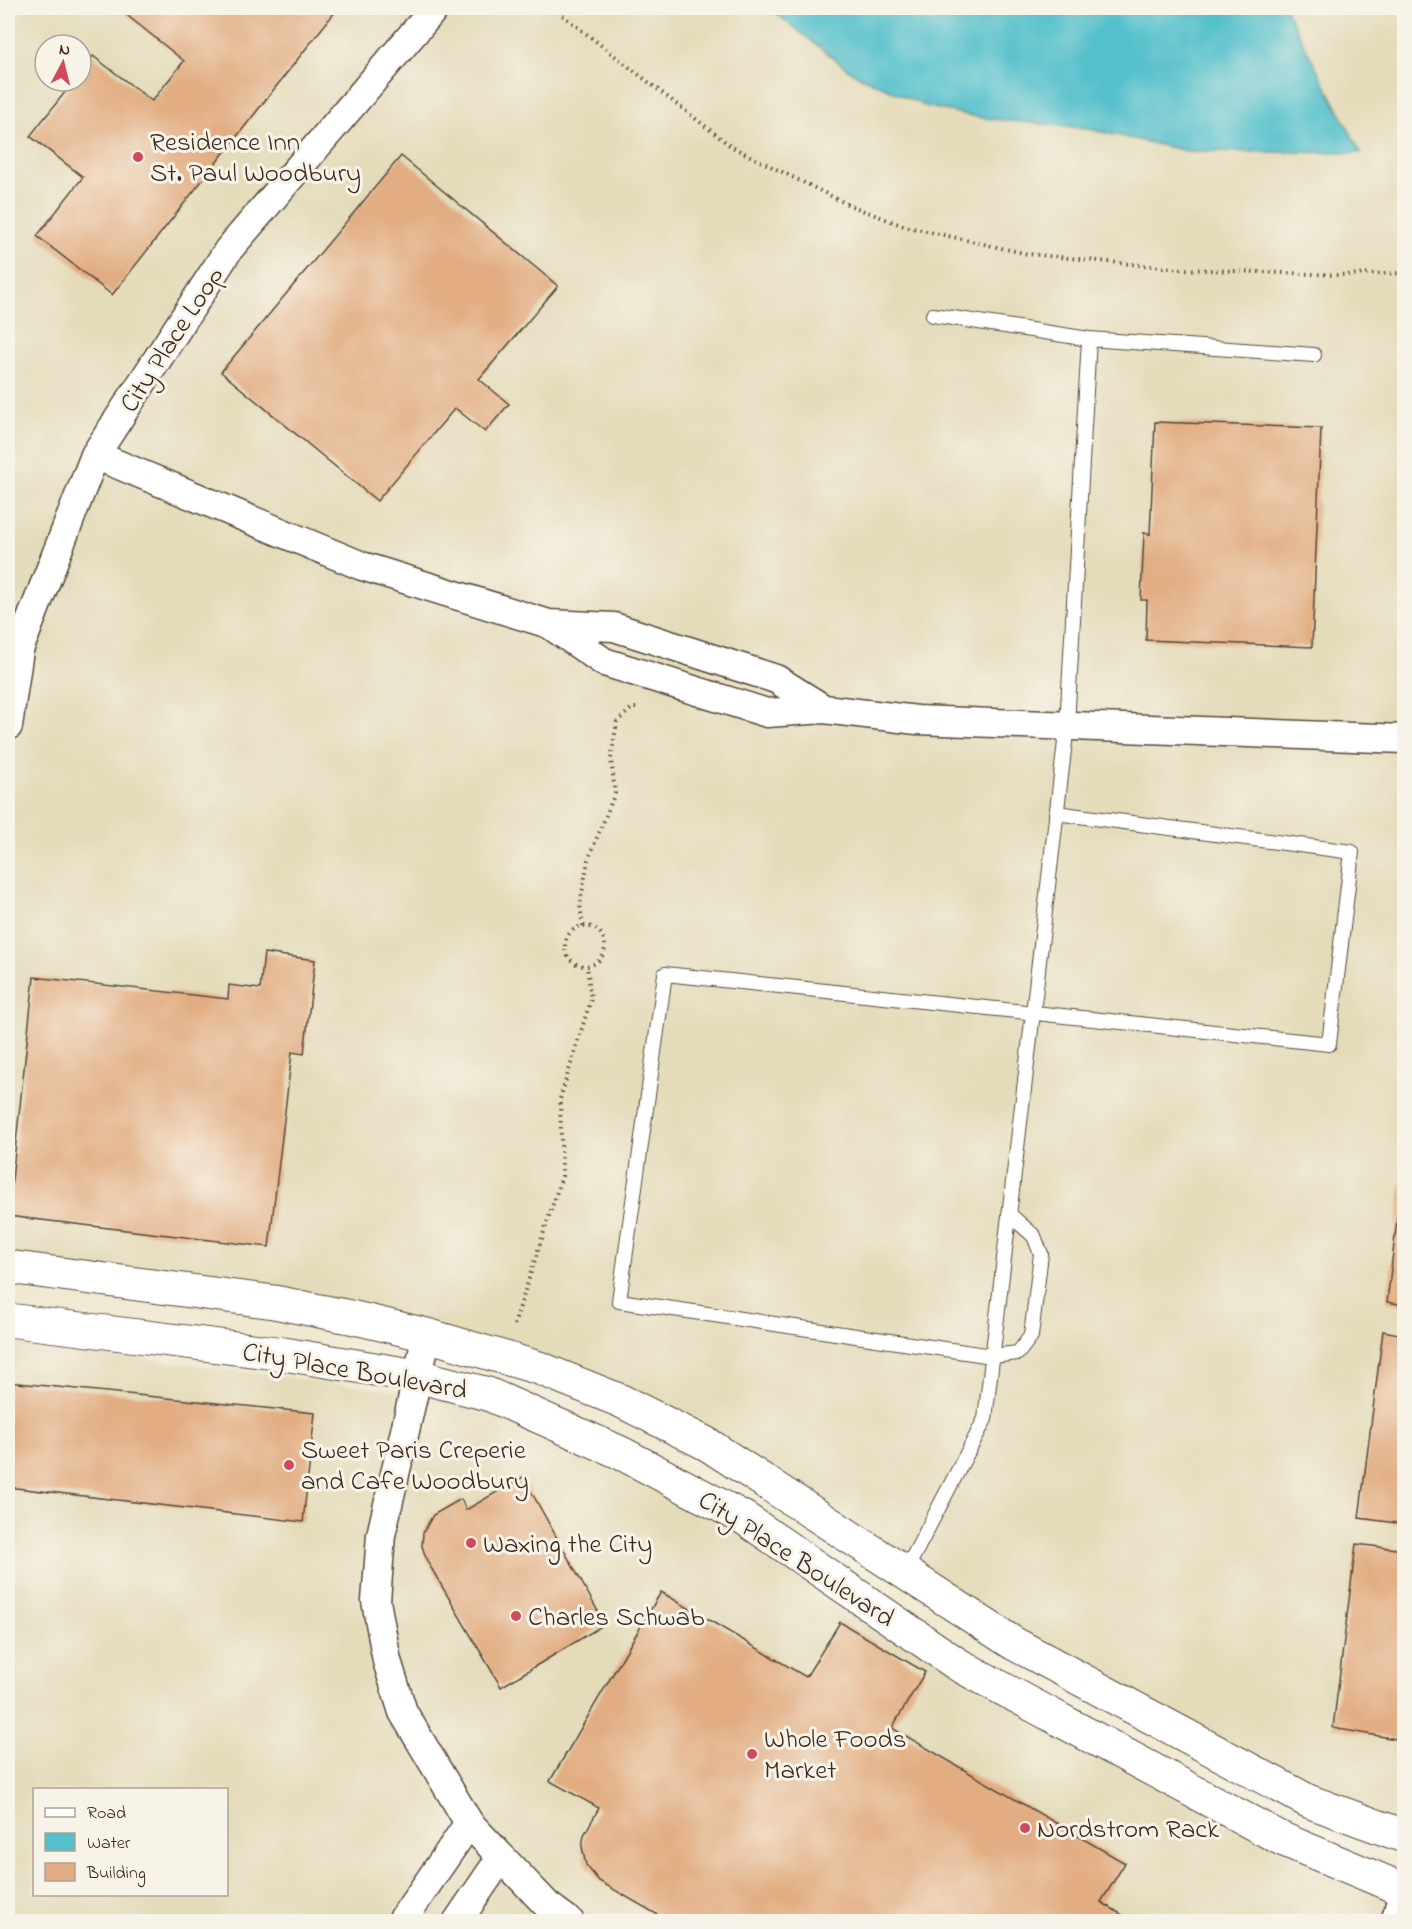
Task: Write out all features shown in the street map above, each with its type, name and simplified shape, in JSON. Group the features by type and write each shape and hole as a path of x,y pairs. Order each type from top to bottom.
{"street":[{"name":"City Place Loop","path":"8,726 18,650 95,455 229,249 435,8"},
{"path":"95,455 362,566 549,624 614,627 776,679 824,709"},
{"path":"549,624 604,662 767,713 824,709 916,720 1404,740"},
{"name":"City Place Boulevard","path":"8,1267 274,1302 428,1335 539,1368 621,1401 707,1444 904,1575 1013,1644 1308,1801 1404,1836"},
{"name":"City Place Boulevard","path":"8,1320 284,1354 417,1376 488,1394 621,1453 744,1518 957,1664 1282,1839 1404,1890"},
{"path":"428,1335 381,1535 375,1601 387,1660 403,1712 469,1823 500,1859 547,1905 570,1922"},
{"path":"401,1922 469,1823"},
{"path":"457,1922 500,1859"},
{"path":"1395,1922 1404,1890"}],"lane":[{"path":"933,315 1089,339 1314,355"},
{"path":"904,1575 985,1419 1067,725 1089,339"},
{"path":"1009,1214 1034,1236 1041,1254 1031,1336 1018,1353 992,1356 619,1301 665,974 1329,1044 1352,852 1056,813"}],"path":[{"path":"553,8 732,147 849,205 904,226 1028,254 1182,269 1337,275 1404,273"},
{"path":"583,926 580,905 588,860 615,793 611,759 617,722 632,708 657,709 676,699 686,688"},
{"path":"583,926 592,927 604,940 602,957 587,966 570,961 566,953 568,936 574,929 583,926"},
{"path":"502,1358 562,1176 560,1099 591,999 587,966"}],"shaded area":[{"path":"8,8 1404,8 1404,1827 1356,1809 1106,1681 629,1393 8,1258"},
{"path":"8,1341 457,1399 574,1442 1404,1899 1404,1922 8,1922"}],"water":[{"path":"769,8 1285,8 1361,153 1187,151 1084,128 982,118 925,106 853,73"}],"building":[{"name":"Residence Inn St. Paul Woodbury","path":"118,8 338,8 112,295 37,236 83,177 30,136 64,93 93,93 93,56 152,101 184,61"},
{"path":"401,156 558,286 479,379 509,404 485,432 455,408 377,501 221,372"},
{"path":"1155,422 1321,428 1312,647 1146,640 1147,600 1141,600 1144,533 1150,534"},
{"path":"264,953 315,960 304,1054 292,1052 269,1247 8,1216 34,977 228,999 229,985 260,989"},
{"path":"1404,1170 1404,1305 1387,1302"},
{"path":"1383,1331 1404,1335 1404,1524 1359,1518"},
{"path":"8,1382 315,1413 303,1522 8,1487"},
{"path":"523,1477 605,1624 501,1687 427,1561 422,1546 423,1533 433,1515 461,1499 466,1510"},
{"path":"1356,1544 1404,1550 1402,1740 1333,1728"},
{"name":"Whole Foods Market","path":"661,1592 806,1677 840,1622 925,1672 892,1728 1125,1863 1101,1902 1134,1922 670,1922 599,1881 586,1865 582,1847 584,1835 599,1808 550,1781"}],"place":[{"name":"Residence Inn St. Paul Woodbury","path":"138,157"},
{"name":"Sweet Paris Creperie and Cafe Woodbury","path":"289,1465"},
{"name":"Waxing the City","path":"471,1543"},
{"name":"Charles Schwab","path":"516,1616"},
{"name":"Whole Foods Market","path":"752,1754"},
{"name":"Nordstrom Rack","path":"1025,1828"}]}
